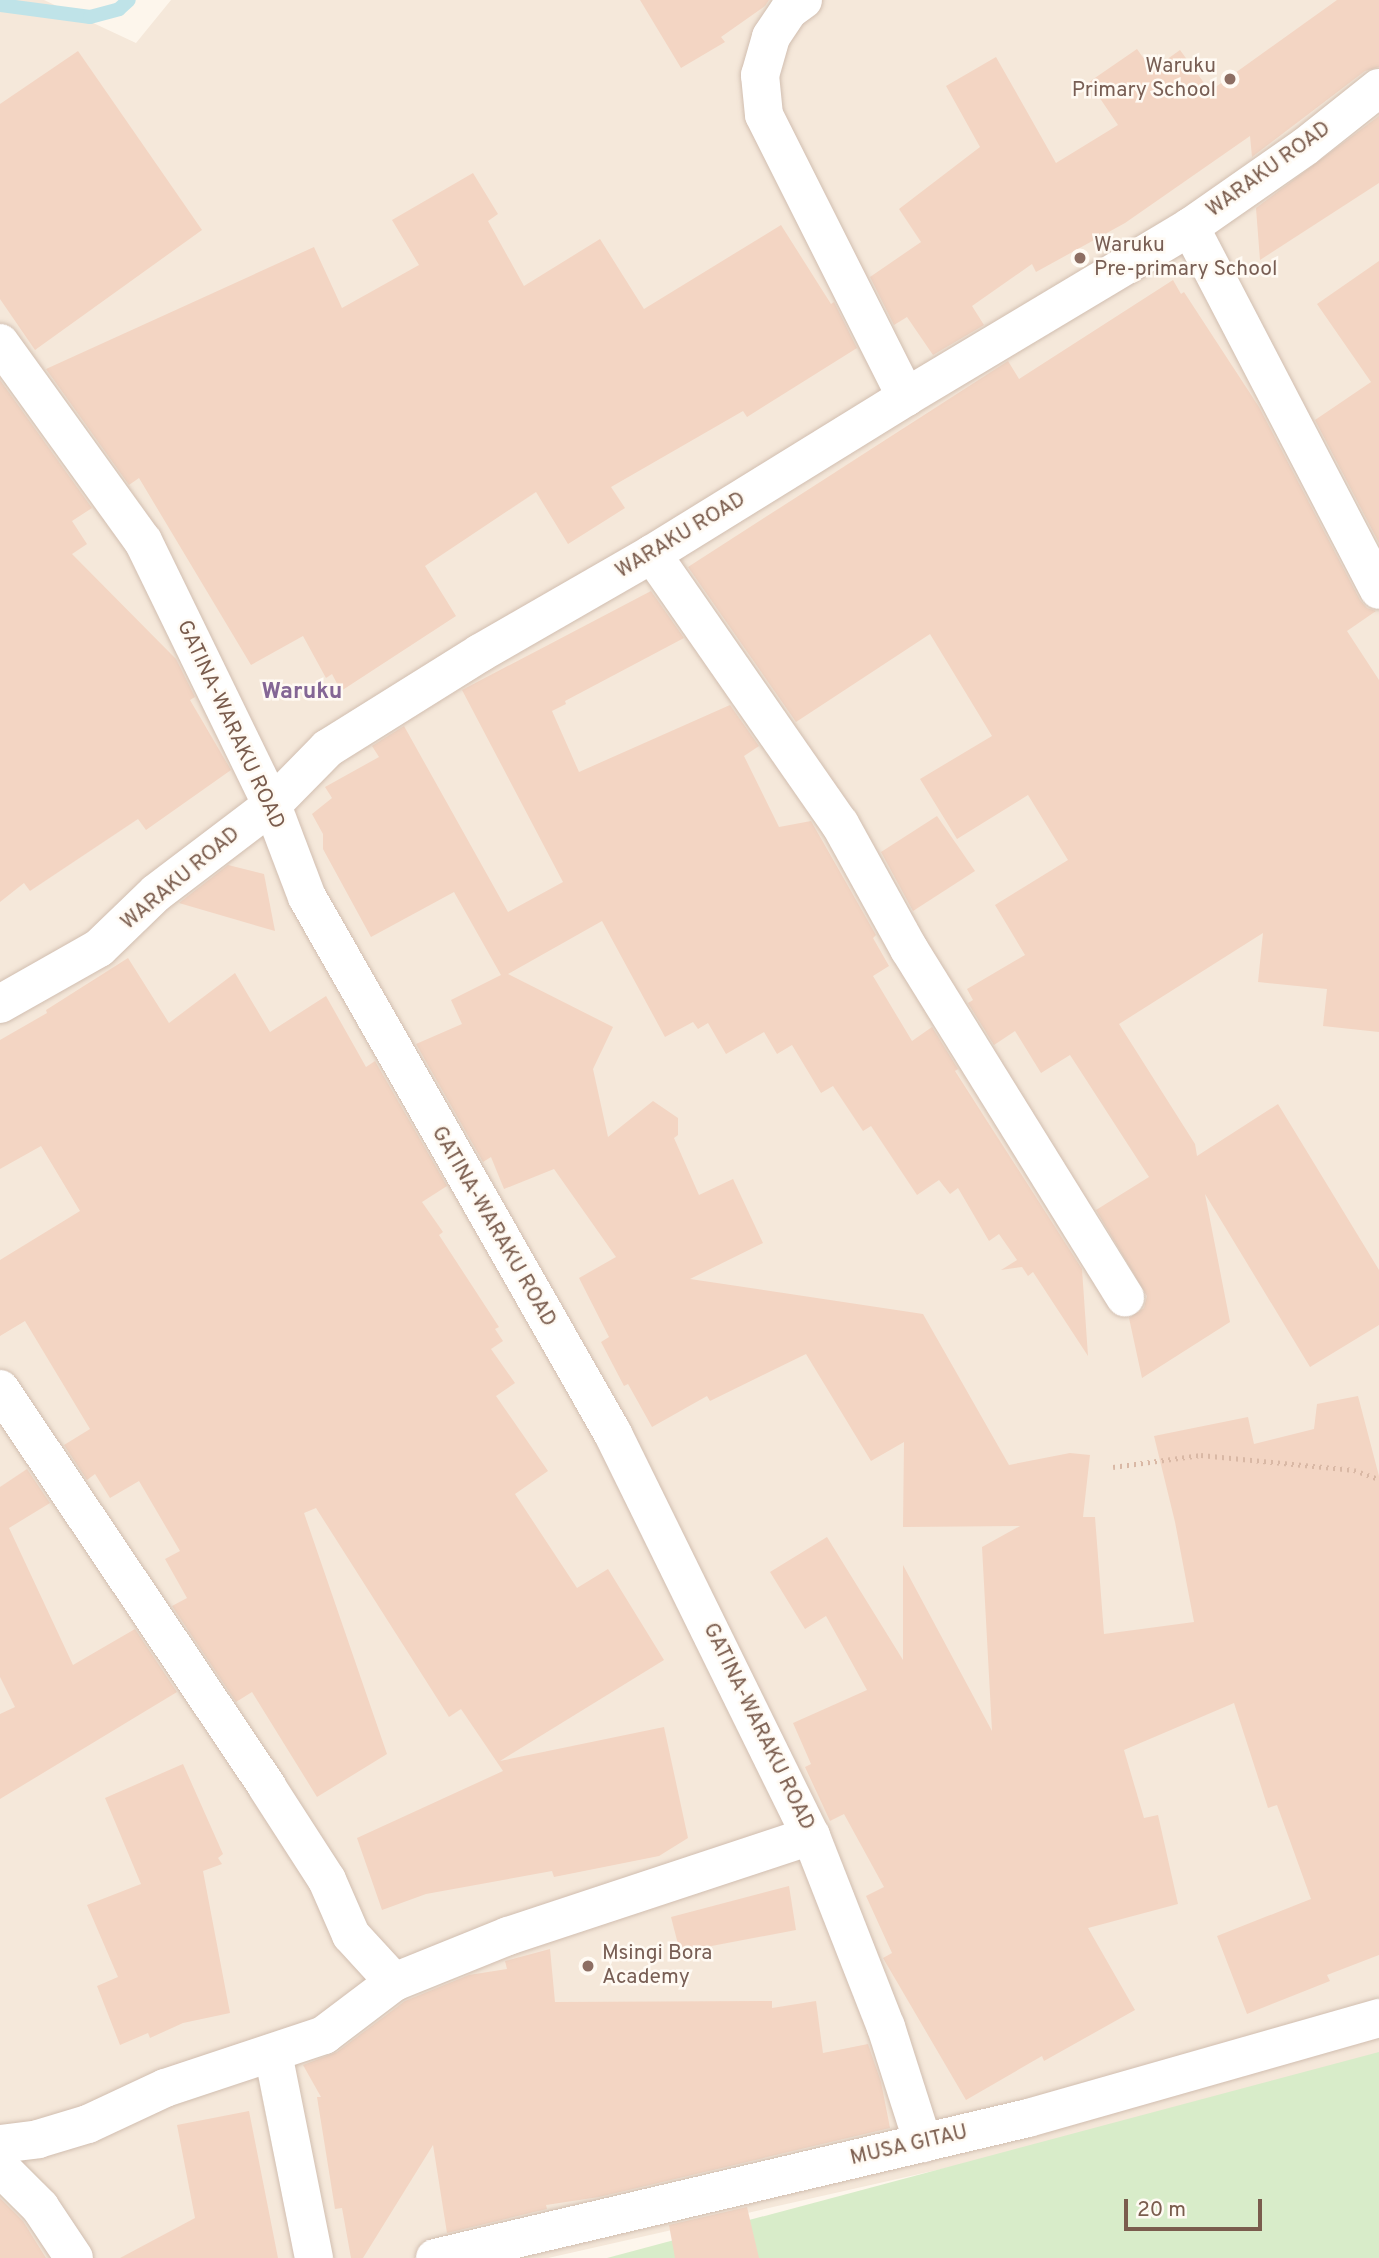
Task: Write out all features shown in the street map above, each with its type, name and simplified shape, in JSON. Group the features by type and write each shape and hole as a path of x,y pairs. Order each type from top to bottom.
{"street":[{"path":"803,0 789,10 771,37 760,75 764,115 906,397"},
{"name":"WARAKU ROAD","path":"0,1004 99,948 156,893 272,805 328,748 480,653 652,554 906,397 1189,228 1306,146 1379,88"},
{"path":"1189,228 1379,590"},
{"name":"GATINA-WARAKU ROAD","path":"0,343 143,541 272,805 307,897 613,1434 811,1836 886,2027 923,2143"},
{"path":"652,554 840,824 908,949 1125,1297"},
{"path":"0,1389 327,1880 351,1935 394,1982"},
{"path":"0,2144 38,2139 88,2124 165,2088 324,2035 394,1982 508,1936 811,1836"},
{"name":"MUSA GITAU","path":"435,2258 1028,2118 1379,2018"},
{"path":"273,2053 314,2258"},
{"path":"0,2167 40,2207 74,2258"}],"path":[{"path":"1113,1467 1202,1455 1354,1470 1379,1479"}],"shaded area":[{"path":"0,0 44,0 136,43 171,0 1379,0 1379,2070 548,2258 0,2258"}],"green space":[{"path":"1379,2052 1379,2258 607,2258"}],"building":[{"path":"640,0 769,0 765,6 721,37 725,42 681,68"},
{"path":"1337,0 1379,0 1379,67 1365,71 1252,157 1250,136 1125,223 1036,272 1032,264 972,306 984,325 933,355 907,317 894,325 870,277 921,242 899,209 980,147 946,86 996,57 1056,163 1118,125 1089,82 1137,49 1152,70 1180,50 1210,91"},
{"path":"78,51 202,230 35,350 0,299 0,104"},
{"path":"1379,116 1379,183 1260,260 1256,208"},
{"path":"473,173 498,214 488,221 524,286 600,239 644,309 781,225 831,304 834,302 857,348 747,417 743,411 611,487 625,508 568,544 536,492 425,566 456,616 341,691 332,674 326,678 303,636 251,665 139,478 129,485 46,369 314,247 342,308 419,265 392,220"},
{"path":"1379,261 1379,543 1315,420 1371,382 1317,304"},
{"path":"1173,280 1181,294 1184,292 1259,407 1360,600 1367,608 1376,611 1347,631 1379,680 1379,1032 1323,1026 1327,989 1258,982 1263,933 1119,1024 1195,1144 1197,1156 1278,1104 1379,1270 1379,1325 1310,1367 1205,1194 1230,1322 1142,1378 1129,1318 1144,1308 1147,1296 1096,1210 1149,1177 1070,1055 1041,1073 1015,1031 994,1045 968,1003 973,1000 967,989 1025,955 995,905 1068,860 1028,795 957,839 920,779 992,736 930,634 796,722 688,567 1008,361 1019,379"},
{"path":"0,380 92,508 72,521 87,544 72,554 176,659 195,697 190,700 231,770 146,830 138,819 30,891 24,883 0,902"},
{"path":"651,591 684,638 565,701 566,704 552,711 579,772 730,705 759,746 744,756 779,827 811,821 876,935 873,938 889,966 873,976 912,1041 932,1027 958,1069 955,1071 1082,1269 1088,1356 1033,1272 1028,1276 1022,1267 1001,1270 1017,1260 999,1234 989,1241 958,1188 950,1194 939,1180 917,1195 871,1126 863,1131 833,1086 821,1093 792,1045 777,1054 764,1032 726,1054 708,1023 698,1029 693,1022 665,1037 602,921 508,974 613,1027 593,1069 608,1137 653,1101 678,1118 678,1135 674,1138 699,1195 733,1179 763,1243 690,1279 923,1314 1009,1465 1070,1453 1090,1455 1083,1517 1095,1517 1104,1634 1194,1622 1175,1522 1154,1436 1248,1417 1254,1444 1314,1429 1317,1404 1358,1396 1379,1476 1379,1955 1327,1975 1330,1981 1247,2014 1217,1936 1311,1899 1277,1805 1268,1808 1234,1703 1124,1750 1144,1818 1158,1815 1178,1904 1088,1928 1135,2010 1044,2061 1042,2056 966,2100 883,1958 892,1953 866,1896 884,1887 844,1814 830,1821 805,1767 811,1764 793,1723 867,1690 826,1616 805,1629 770,1572 827,1537 903,1660 903,1565 992,1731 982,1547 1020,1526 903,1527 904,1442 871,1461 806,1354 710,1401 707,1396 652,1427 628,1384 624,1386 601,1342 609,1337 579,1278 616,1257 554,1169 504,1189 491,1157 483,1162 416,1044 462,1024 451,1000 501,975 454,892 371,937 323,849 323,834 312,814 332,798 325,787 379,757 372,746 404,726 508,912 563,882 462,690"},
{"path":"937,816 975,871 913,911 881,852"},
{"path":"228,865 264,874 275,931 179,903"},
{"path":"128,958 169,1023 235,973 270,1032 326,996 366,1067 375,1061 447,1186 422,1202 443,1232 439,1235 499,1327 495,1329 503,1341 491,1349 515,1383 496,1396 548,1471 515,1494 577,1588 608,1569 664,1660 500,1761 664,1727 688,1838 659,1856 554,1877 552,1871 426,1894 382,1910 357,1838 503,1771 461,1709 449,1717 316,1508 304,1513 387,1754 317,1797 252,1692 236,1702 172,1606 187,1598 165,1559 180,1551 139,1481 110,1498 95,1474 87,1480 64,1445 90,1429 25,1321 0,1336 0,1260 80,1211 41,1146 0,1169 0,1040 47,1013 46,1010"},
{"path":"27,1469 50,1503 9,1528 73,1665 135,1629 177,1692 0,1799 0,1714 15,1707 0,1677 0,1487"},
{"path":"183,1764 223,1854 218,1858 222,1864 203,1871 230,2013 183,2023 150,2038 148,2033 120,2045 97,1986 118,1977 87,1905 141,1884 105,1798"},
{"path":"789,1886 796,1930 680,1952 671,1917"},
{"path":"550,1949 555,2002 772,2001 772,2008 816,2001 823,2053 868,2044 881,2082 890,2128 599,2197 546,2205 547,2209 447,2233 433,2145 363,2258 351,2258 342,2208 335,2209 317,2097 321,2097 303,2065 337,2052 405,2001 469,1975 507,1969 505,1961"},
{"path":"249,2111 278,2258 120,2258 195,2218 177,2125"},
{"path":"0,2198 23,2221 46,2258 0,2258"},
{"path":"747,2207 759,2258 675,2258 669,2225"}],"waterway":[{"path":"0,5 90,17 119,9 129,0"}],"place":[{"name":"Waruku Primary School","path":"1230,79"},
{"name":"Waruku Pre-primary School","path":"1080,258"},
{"name":"Msingi Bora Academy","path":"588,1966"}],"district":[{"name":"Waruku","path":"302,693"}]}
